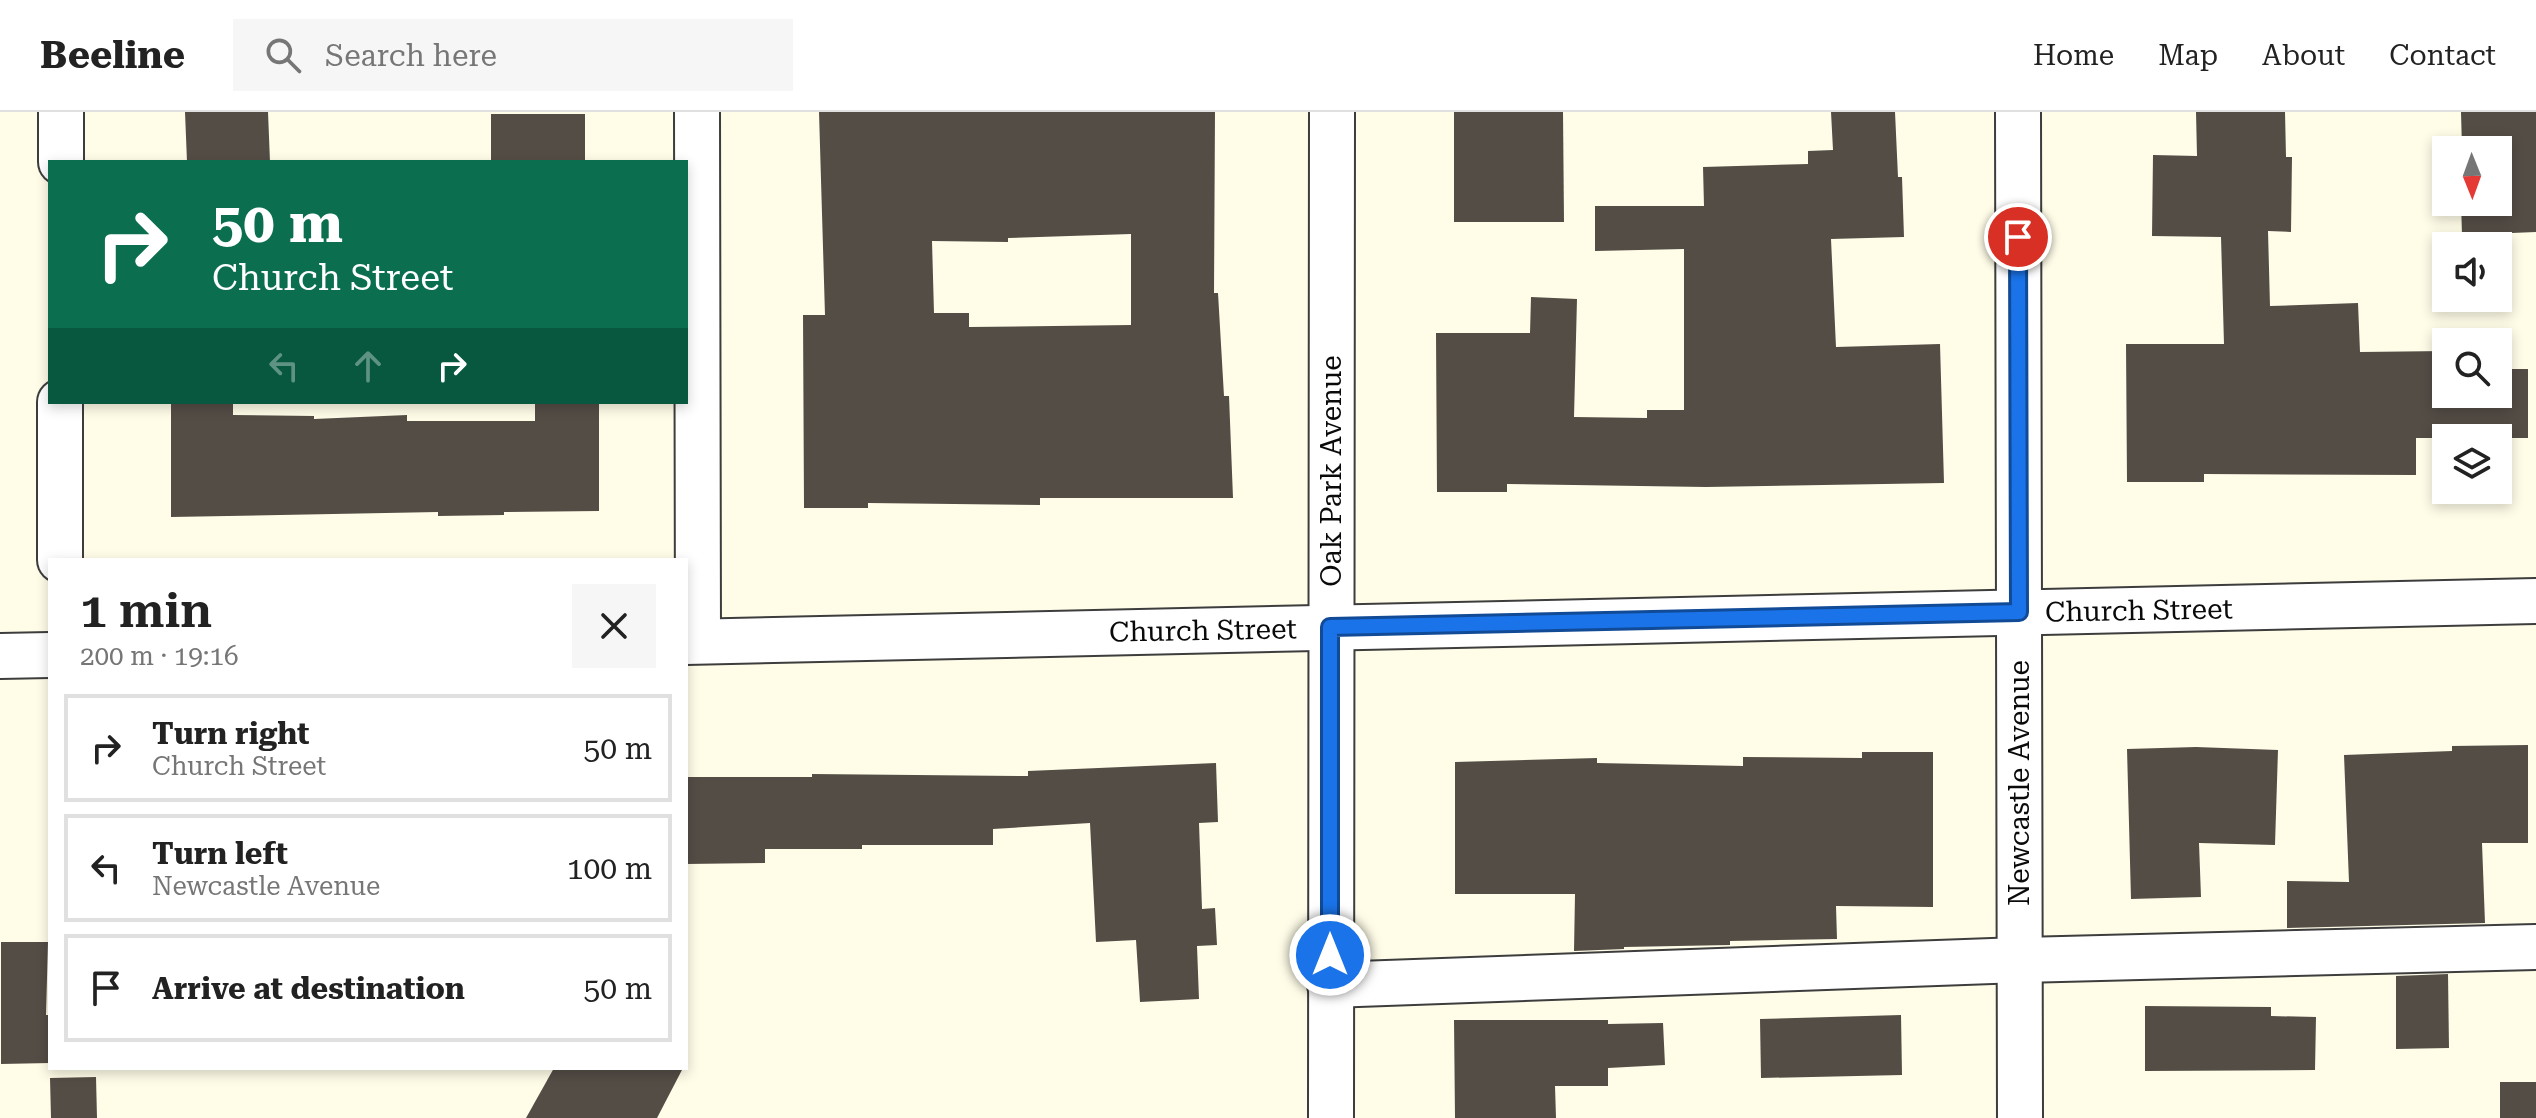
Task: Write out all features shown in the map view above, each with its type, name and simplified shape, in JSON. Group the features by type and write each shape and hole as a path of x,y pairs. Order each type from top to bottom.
{"street":[{"path":"61,112 61,160"},
{"path":"692,642 697,112"},
{"name":"Oak Park Avenue","path":"1331,1118 1332,112"},
{"name":"Newcastle Avenue","path":"2018,112 2020,1118"},
{"path":"60,404 60,558"},
{"name":"Church Street","path":"692,642 2536,601"},
{"path":"0,656 48,655"},
{"path":"1330,985 2020,960 2536,947"}],"building":[{"path":"185,112 268,112 270,160 187,160"},
{"path":"819,112 1215,112 1214,293 1218,293 1224,396 1229,396 1233,498 1040,498 1040,505 868,503 868,508 804,508 803,315 825,315","holes":["1131,234 1131,325 969,327 969,313 934,313 932,241 1008,242 1008,238"]},
{"path":"1454,112 1563,112 1564,222 1454,222"},
{"path":"1831,112 1895,112 1904,237 1831,239 1836,347 1940,344 1944,483 1706,487 1507,484 1507,492 1437,492 1436,333 1530,333 1531,297 1577,299 1574,417 1647,418 1647,410 1684,410 1684,249 1595,251 1595,206 1704,206 1703,167 1808,164 1808,151 1833,150"},
{"path":"2196,112 2285,112 2286,157 2292,157 2291,232 2268,231 2270,306 2358,303 2360,352 2432,351 2432,408 2512,408 2512,369 2528,369 2528,438 2512,438 2512,424 2432,424 2432,438 2416,438 2416,475 2204,474 2204,482 2127,482 2126,344 2224,344 2221,237 2152,236 2153,155 2197,156"},
{"path":"2461,112 2536,112 2536,232 2462,232 2461,216 2512,216 2512,136 2462,136"},
{"path":"491,114 585,114 585,160 491,160"},
{"path":"171,404 233,404 233,415 314,416 314,419 407,415 407,421 535,421 535,404 599,404 599,511 438,516 438,512 171,517"},
{"path":"2528,745 2528,843 2482,843 2485,923 2287,928 2287,881 2349,882 2344,755 2452,751 2452,746"},
{"path":"2196,747 2278,750 2275,845 2199,843 2201,897 2131,899 2127,749"},
{"path":"1862,752 1933,752 1933,907 1836,906 1837,939 1730,941 1730,945 1574,951 1575,894 1455,894 1455,762 1597,758 1597,763 1743,766 1743,757 1862,758"},
{"path":"1216,763 1218,822 1199,823 1202,909 1215,908 1217,945 1197,946 1199,999 1140,1002 1136,940 1096,942 1090,823 993,829 993,845 765,849 765,863 688,864 688,777 812,777 812,774 1028,776 1028,771"},
{"path":"1,942 48,942 48,1063 1,1064"},
{"path":"2448,974 2449,1048 2396,1049 2396,976"},
{"path":"2145,1006 2271,1007 2271,1016 2316,1017 2315,1070 2145,1071"},
{"path":"1901,1015 1902,1075 1761,1078 1760,1019"},
{"path":"1454,1020 1663,1023 1665,1065 1608,1068 1608,1086 1555,1086 1556,1118 1455,1118"},
{"path":"553,1070 682,1070 657,1118 526,1118"},
{"path":"96,1077 97,1118 51,1118 50,1078"},
{"path":"2500,1082 2536,1082 2536,1118 2500,1118"}],"route":[{"path":"1330,955 1330,627 2019,612 2018,237"}]}
